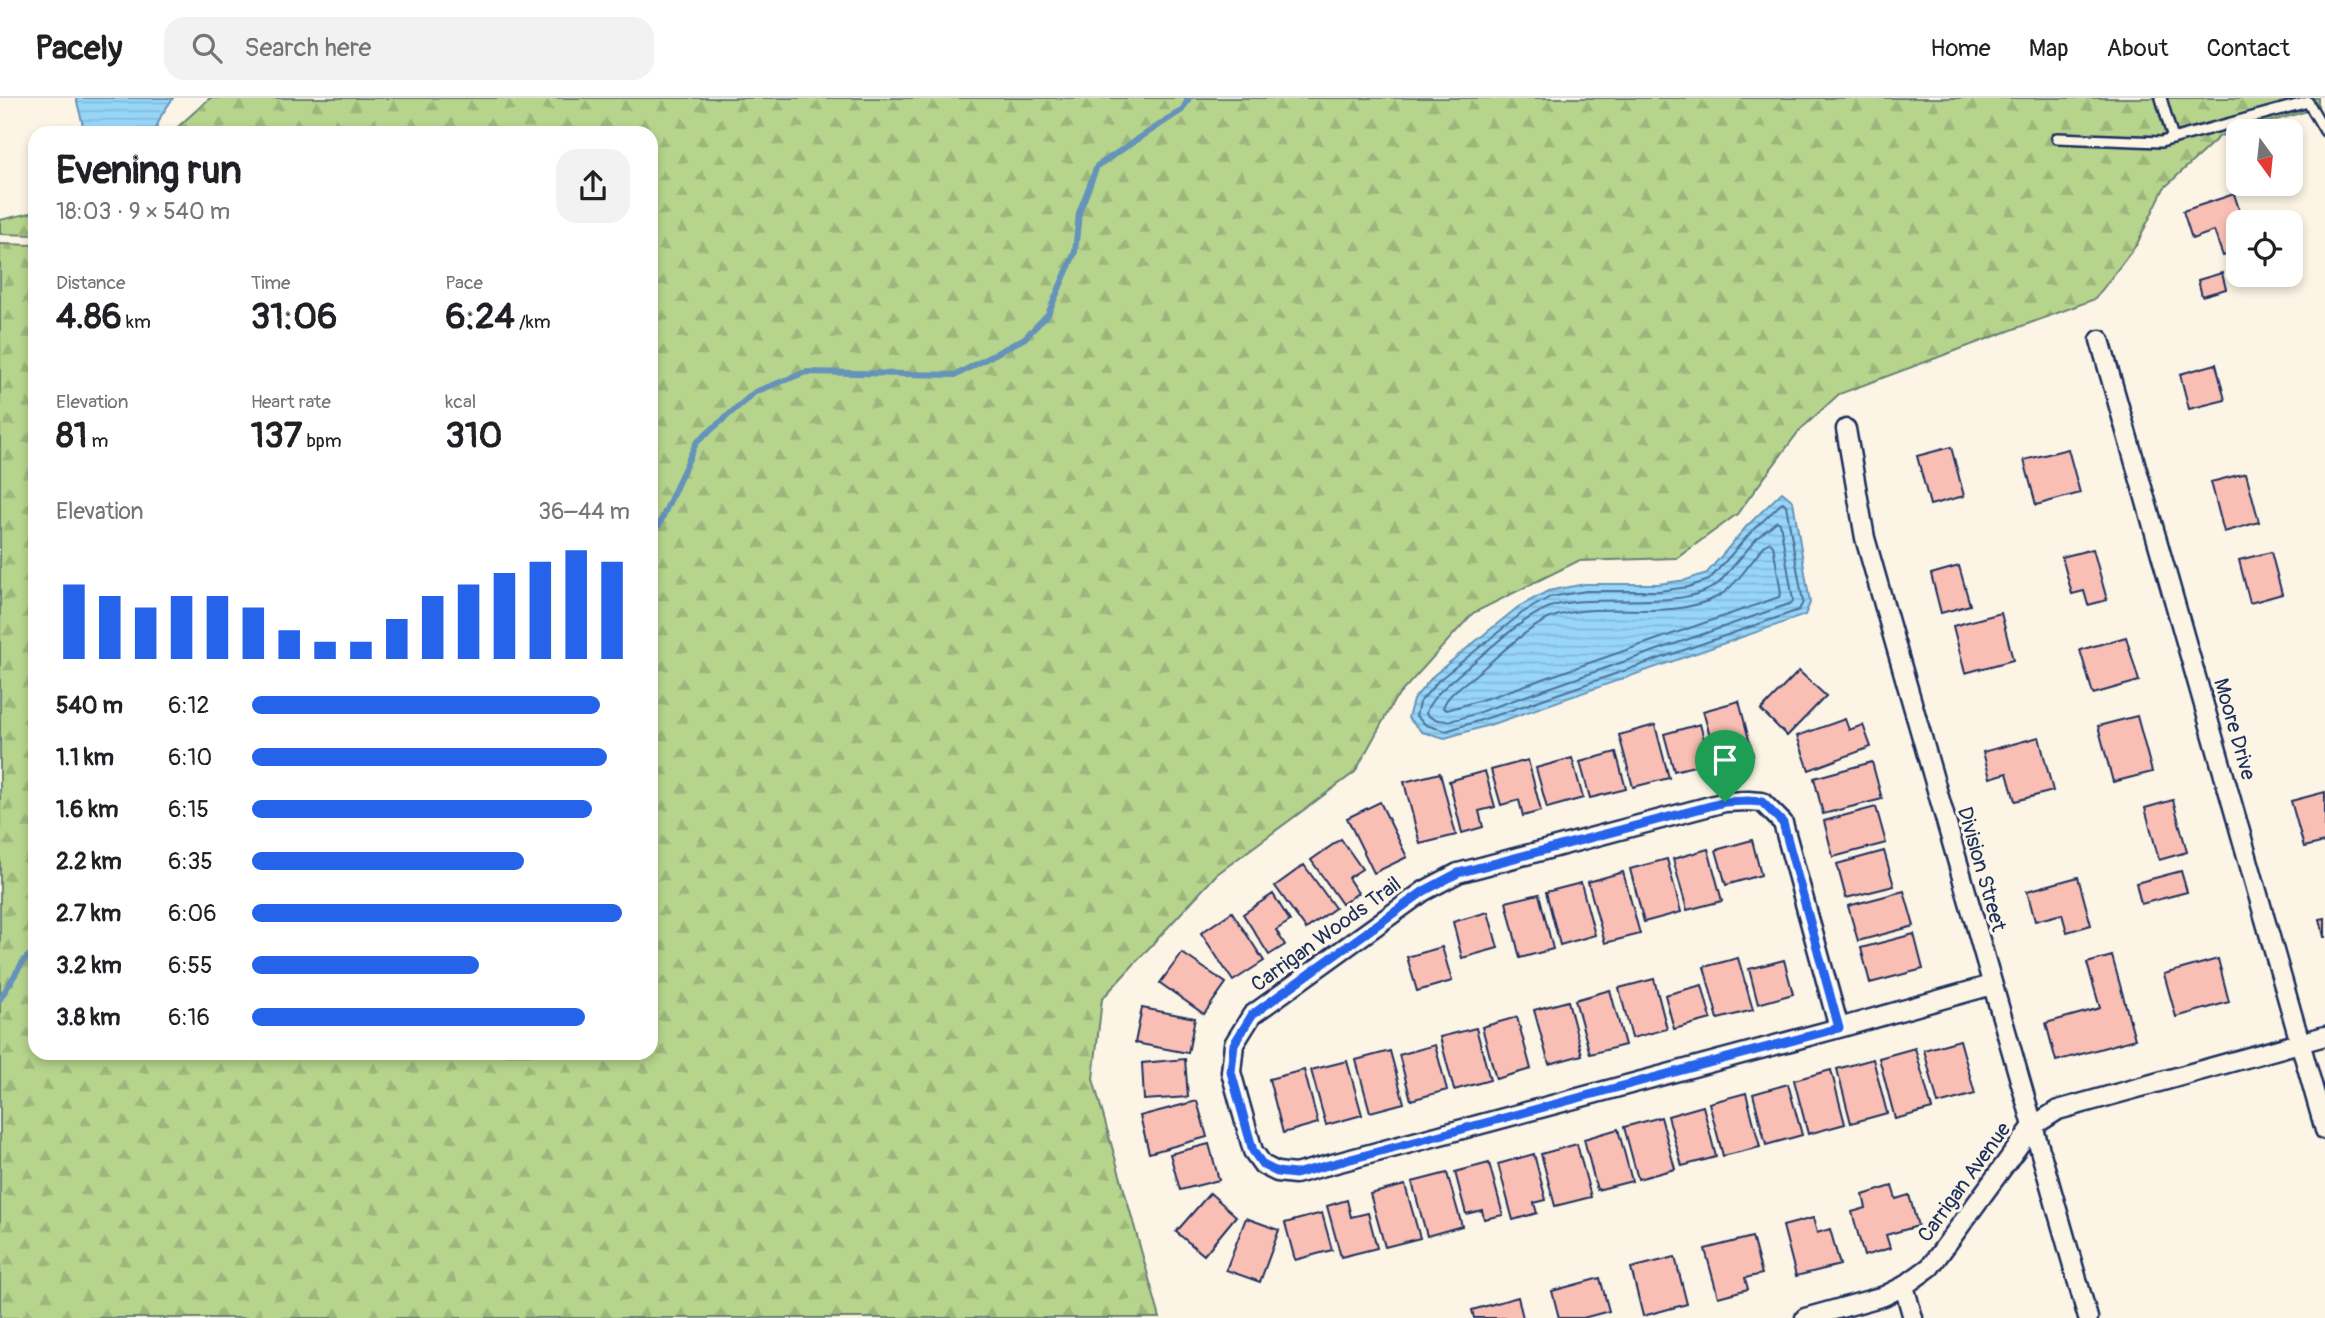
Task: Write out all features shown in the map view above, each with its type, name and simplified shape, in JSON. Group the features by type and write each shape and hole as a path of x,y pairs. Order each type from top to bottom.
{"street":[{"name":"Moore Drive","path":"2100,340 2325,1130"},
{"name":"Division Street","path":"1846,429 1866,538 2088,1318"},
{"name":"Carrigan Woods Trail","path":"1839,1028 1783,823 1762,802 1725,802 1458,873 1424,891 1252,1015 1234,1044 1231,1072 1253,1151 1263,1165 1277,1172 1295,1174 1839,1028 1992,985"},
{"name":"Carrigan Avenue","path":"1805,1318 1884,1296 1904,1286 1930,1267 2033,1125 2057,1110 2325,1036"},
{"path":"1904,1286 1913,1318"}],"lane":[{"path":"2161,98 2173,139"},
{"path":"2057,138 2161,142 2308,100 2325,131"}],"green space":[{"path":"210,98 2318,98 2318,108 2280,119 2226,119 2226,134 2220,136 2164,188 2137,244 2095,299 1839,394 1799,431 1737,514 1677,558 1578,561 1473,613 1395,699 1355,772 1217,874 1102,999 1093,1079 1160,1318 0,1318 0,244 28,245 28,1060 658,1060 658,126 179,126"},
{"path":"28,214 28,235 0,234 0,220"}],"water":[{"path":"76,98 173,98 157,126 83,126"},
{"path":"1782,492 1793,501 1810,603 1805,615 1499,722 1445,738 1422,732 1408,718 1413,700 1434,675 1518,607 1548,591 1585,584 1658,584 1686,580 1707,573 1746,527"}],"building":[{"path":"2235,196 2239,210 2226,210 2226,255 2223,256 2214,231 2192,239 2183,211"},
{"path":"2222,273 2226,289 2202,296 2198,280"},
{"path":"2216,364 2225,400 2189,409 2180,374"},
{"path":"1951,447 1964,496 1930,505 1917,456"},
{"path":"2068,449 2080,493 2036,505 2024,460"},
{"path":"2246,473 2259,522 2224,532 2211,482"},
{"path":"2093,549 2107,600 2088,605 2084,591 2072,594 2062,557"},
{"path":"2271,552 2282,594 2250,603 2239,560"},
{"path":"1959,566 1970,605 1941,613 1931,574"},
{"path":"2001,613 2013,660 1965,673 1953,626"},
{"path":"2126,637 2139,681 2093,694 2080,650"},
{"path":"1799,671 1826,696 1787,736 1761,710"},
{"path":"1739,701 1753,755 1718,764 1703,711"},
{"path":"2137,716 2152,772 2113,782 2098,726"},
{"path":"1845,719 1849,730 1863,725 1871,747 1809,770 1797,736"},
{"path":"1700,724 1710,762 1674,771 1664,734"},
{"path":"1655,725 1669,778 1633,787 1619,735"},
{"path":"2039,737 2053,791 2015,801 2007,773 1990,778 1983,752"},
{"path":"1616,752 1626,789 1590,798 1580,762"},
{"path":"1572,758 1583,798 1547,808 1536,768"},
{"path":"1528,760 1541,811 1523,816 1519,800 1501,805 1491,770"},
{"path":"1872,762 1882,799 1823,814 1814,778"},
{"path":"1485,771 1495,807 1479,811 1483,827 1462,833 1449,781"},
{"path":"1440,773 1456,835 1420,844 1404,782"},
{"path":"2325,792 2325,842 2304,847 2291,801"},
{"path":"2173,800 2187,852 2159,860 2145,808"},
{"path":"1380,802 1407,857 1374,873 1347,818"},
{"path":"1876,807 1886,843 1833,857 1824,821"},
{"path":"1341,839 1362,869 1348,878 1358,893 1342,904 1311,860"},
{"path":"1752,840 1761,875 1726,885 1716,850"},
{"path":"1708,849 1722,901 1687,910 1673,859"},
{"path":"1884,851 1894,886 1846,898 1837,864"},
{"path":"1667,859 1681,912 1644,922 1630,869"},
{"path":"1304,865 1335,908 1306,929 1275,886"},
{"path":"2181,871 2187,892 2141,904 2136,883"},
{"path":"1623,872 1640,934 1605,943 1588,882"},
{"path":"2078,877 2091,925 2067,932 2062,914 2035,921 2027,891"},
{"path":"1581,883 1595,935 1560,945 1546,892"},
{"path":"1904,891 1914,926 1858,941 1848,906"},
{"path":"1273,894 1290,921 1276,930 1285,945 1269,955 1243,914"},
{"path":"1539,894 1553,949 1520,958 1506,902"},
{"path":"1232,912 1264,961 1233,981 1201,933"},
{"path":"1488,912 1498,948 1462,958 1453,922"},
{"path":"2325,918 2325,937 2324,937 2320,919"},
{"path":"1914,934 1923,969 1870,983 1861,948"},
{"path":"1442,947 1452,981 1417,991 1407,957"},
{"path":"1182,953 1226,983 1204,1014 1160,983"},
{"path":"2112,956 2135,1039 2056,1061 2046,1023 2100,1008 2087,963"},
{"path":"1738,958 1753,1010 1718,1019 1704,967"},
{"path":"2218,959 2229,1002 2176,1017 2164,974"},
{"path":"1784,960 1793,994 1758,1004 1749,969"},
{"path":"1654,979 1667,1029 1632,1038 1619,988"},
{"path":"1702,985 1711,1019 1674,1029 1665,995"},
{"path":"1610,990 1625,1045 1590,1054 1575,1000"},
{"path":"1568,1001 1582,1055 1549,1064 1534,1010"},
{"path":"1142,1008 1195,1018 1188,1053 1135,1043"},
{"path":"1517,1017 1531,1069 1496,1079 1482,1027"},
{"path":"1476,1028 1490,1080 1454,1090 1440,1037"},
{"path":"1960,1040 1975,1094 1938,1104 1924,1050"},
{"path":"1435,1045 1447,1090 1411,1100 1399,1055"},
{"path":"1915,1048 1932,1109 1895,1119 1879,1058"},
{"path":"1390,1051 1404,1103 1370,1112 1356,1060"},
{"path":"1185,1059 1188,1097 1144,1100 1142,1063"},
{"path":"1873,1059 1887,1113 1851,1123 1837,1069"},
{"path":"1347,1061 1362,1115 1326,1125 1311,1070"},
{"path":"1304,1070 1318,1123 1283,1133 1269,1079"},
{"path":"1831,1070 1845,1124 1808,1134 1794,1080"},
{"path":"1788,1084 1802,1135 1766,1145 1753,1094"},
{"path":"1746,1093 1760,1147 1723,1156 1709,1103"},
{"path":"1197,1101 1207,1137 1149,1153 1140,1116"},
{"path":"1703,1106 1716,1157 1682,1166 1668,1116"},
{"path":"1661,1117 1675,1169 1638,1179 1624,1127"},
{"path":"1618,1129 1632,1181 1597,1190 1584,1139"},
{"path":"1209,1144 1219,1180 1180,1190 1170,1154"},
{"path":"1577,1144 1591,1197 1555,1206 1541,1154"},
{"path":"1534,1154 1546,1200 1534,1203 1537,1213 1513,1220 1498,1164"},
{"path":"1489,1163 1503,1215 1484,1219 1482,1210 1466,1214 1455,1172"},
{"path":"1447,1173 1462,1226 1427,1236 1412,1182"},
{"path":"1405,1185 1420,1238 1385,1247 1370,1194"},
{"path":"1892,1186 1896,1199 1909,1195 1918,1226 1886,1235 1890,1248 1864,1256 1852,1212 1866,1208 1863,1195"},
{"path":"1210,1193 1236,1216 1204,1255 1176,1232"},
{"path":"1347,1200 1351,1217 1368,1213 1377,1248 1341,1257 1327,1206"},
{"path":"1322,1213 1332,1250 1295,1260 1285,1223"},
{"path":"1246,1218 1279,1230 1260,1282 1226,1270"},
{"path":"1813,1218 1817,1233 1830,1229 1840,1265 1796,1276 1783,1226"},
{"path":"1752,1237 1762,1274 1745,1278 1748,1289 1718,1297 1705,1249"},
{"path":"1675,1257 1687,1304 1643,1316 1631,1268"},
{"path":"1600,1278 1609,1311 1583,1318 1559,1318 1552,1291"},
{"path":"1518,1297 1523,1318 1474,1318 1472,1310"}],"waterway":[{"path":"658,526 696,443 755,392 806,372 956,375 1025,338 1048,314 1075,252 1079,213 1097,166 1182,110 1189,98"},
{"path":"0,999 28,957"}],"route":[{"path":"1725,802 1762,802 1783,823 1839,1028 1295,1174 1277,1172 1263,1165 1253,1151 1231,1072 1234,1044 1252,1015 1424,891 1458,873 1725,802"}]}
